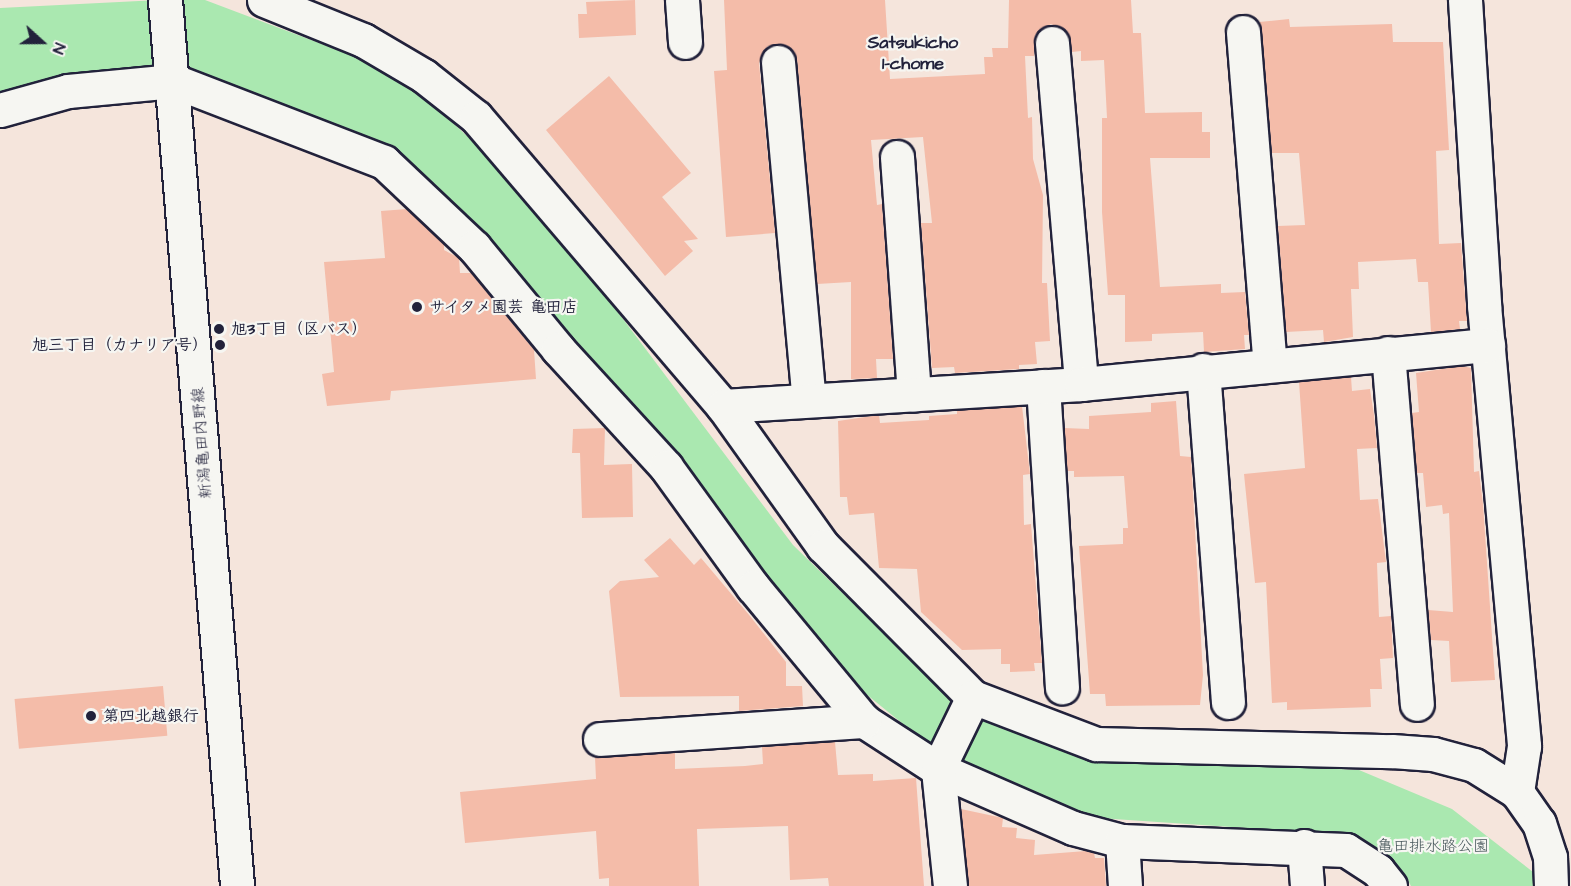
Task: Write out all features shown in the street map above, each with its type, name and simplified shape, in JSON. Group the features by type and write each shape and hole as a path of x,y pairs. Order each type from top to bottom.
{"street":[{"name":"新潟亀田内野線","path":"165,0 174,81 237,886"},
{"path":"264,0 363,40 424,76 476,117 723,406 823,546 973,696 1095,744 1433,754 1474,765 1517,792 1539,823 1550,857 1551,886"},
{"path":"682,0 685,42"},
{"path":"1465,0 1488,345 1524,746 1517,792"},
{"path":"1243,33 1270,365"},
{"path":"1052,43 1080,384"},
{"path":"778,62 809,400"},
{"path":"0,110 68,91 174,81 384,162 474,247 558,349 666,467 753,587 864,721 938,769 1073,828 1122,841 1304,846 1346,850 1378,871 1390,886"},
{"path":"897,157 914,394"},
{"path":"723,406 1080,384 1203,370 1488,345"},
{"path":"1388,353 1417,704"},
{"path":"1203,370 1228,702"},
{"path":"1043,386 1062,687"},
{"path":"950,886 938,769 973,696"},
{"path":"600,739 864,721"},
{"path":"1122,841 1125,886"},
{"path":"1304,846 1307,886"}],"green space":[{"name":"亀田排水路公園","path":"205,0 351,55 423,95 529,194 793,545 942,690 1117,759 1359,770 1452,809 1551,886 1411,886 1404,873 1336,834 1084,817 929,745 850,681 546,307 388,152 213,79 83,72 0,95 0,8"}],"building":[{"path":"635,0 636,35 579,38 578,14 587,14 586,2"},
{"path":"724,0 885,0 890,79 985,74 984,57 993,57 992,48 1008,48 1009,0 1131,0 1133,33 1141,33 1145,113 1202,112 1202,132 1210,132 1210,158 1150,158 1160,287 1221,284 1221,293 1245,292 1249,335 1244,335 1245,349 1204,352 1203,332 1152,334 1152,341 1125,342 1125,295 1108,295 1102,212 1102,118 1107,118 1104,60 1081,61 1081,51 1072,52 1067,32 1051,24 1035,35 1034,56 1025,56 1028,118 1032,117 1033,159 1043,195 1042,283 1047,283 1050,341 1035,342 1037,364 1019,365 1019,369 955,373 954,367 932,368 921,223 932,223 923,137 871,140 877,205 882,204 893,359 876,359 877,378 851,379 851,282 817,284 797,60 785,45 768,46 759,63 775,233 726,237 714,71 727,70"},
{"path":"1289,19 1290,27 1392,24 1393,42 1443,42 1449,150 1436,151 1439,244 1461,243 1467,321 1459,321 1460,329 1431,332 1428,282 1418,282 1416,259 1358,262 1359,289 1351,289 1353,337 1324,342 1323,330 1286,332 1278,226 1305,225 1299,153 1272,153 1259,22"},
{"path":"609,76 691,173 662,197 698,239 684,241 693,251 665,276 546,130"},
{"name":"サイタメ園芸 亀田店","path":"407,209 444,244 444,250 459,258 460,273 471,273 534,350 536,379 391,391 390,400 327,406 322,374 334,372 324,262 385,258 381,211"},
{"path":"1462,366 1471,368 1474,472 1479,471 1483,504 1495,680 1451,682 1449,641 1431,640 1428,610 1453,612 1449,513 1443,514 1442,505 1426,507 1423,473 1417,473 1412,413 1419,412 1416,373"},
{"path":"1351,377 1352,391 1370,389 1374,415 1377,448 1357,449 1360,500 1378,499 1386,562 1377,563 1379,617 1391,616 1393,658 1380,659 1382,689 1370,689 1371,707 1287,710 1287,702 1272,703 1266,582 1255,583 1244,474 1305,468 1299,382"},
{"path":"1176,401 1180,456 1191,457 1203,675 1200,705 1106,706 1105,694 1090,694 1079,546 1123,544 1123,528 1128,528 1124,476 1074,477 1074,471 1067,471 1064,428 1089,429 1089,416 1151,412 1151,403"},
{"path":"1022,406 1030,474 1023,475 1024,525 1031,524 1042,663 1034,663 1035,671 1010,672 1010,664 1001,664 1001,649 962,650 921,612 917,569 879,568 874,513 849,515 847,497 840,497 838,421 879,415 880,423 929,420 929,416 957,414 957,410"},
{"path":"605,428 604,465 632,464 633,517 582,518 580,453 572,453 573,429"},
{"path":"670,538 694,565 701,558 750,616 786,662 786,686 802,686 803,706 739,711 739,696 620,697 609,591 620,581 659,577 644,560"},
{"name":"第四北越銀行","path":"163,686 167,736 19,749 15,699"},
{"path":"835,742 838,775 873,774 873,781 916,778 924,886 829,886 828,878 790,880 788,826 697,829 699,886 609,886 609,878 599,879 596,831 465,843 460,792 596,779 595,757 675,753 675,769 745,766 763,764 762,747"},
{"path":"961,809 1003,818 1002,827 1017,828 1016,838 1035,840 1034,855 1086,851 1094,853 1095,858 1104,858 1106,886 968,886"}],"place":[{"name":"サイタメ園芸 亀田店","path":"417,307"},
{"name":"旭3丁目（区バス）","path":"219,329"},
{"name":"旭三丁目（カナリア号）","path":"220,345"},
{"name":"第四北越銀行","path":"91,716"}],"district":[{"name":"Satsukicho 1-chome","path":"913,54"}]}
